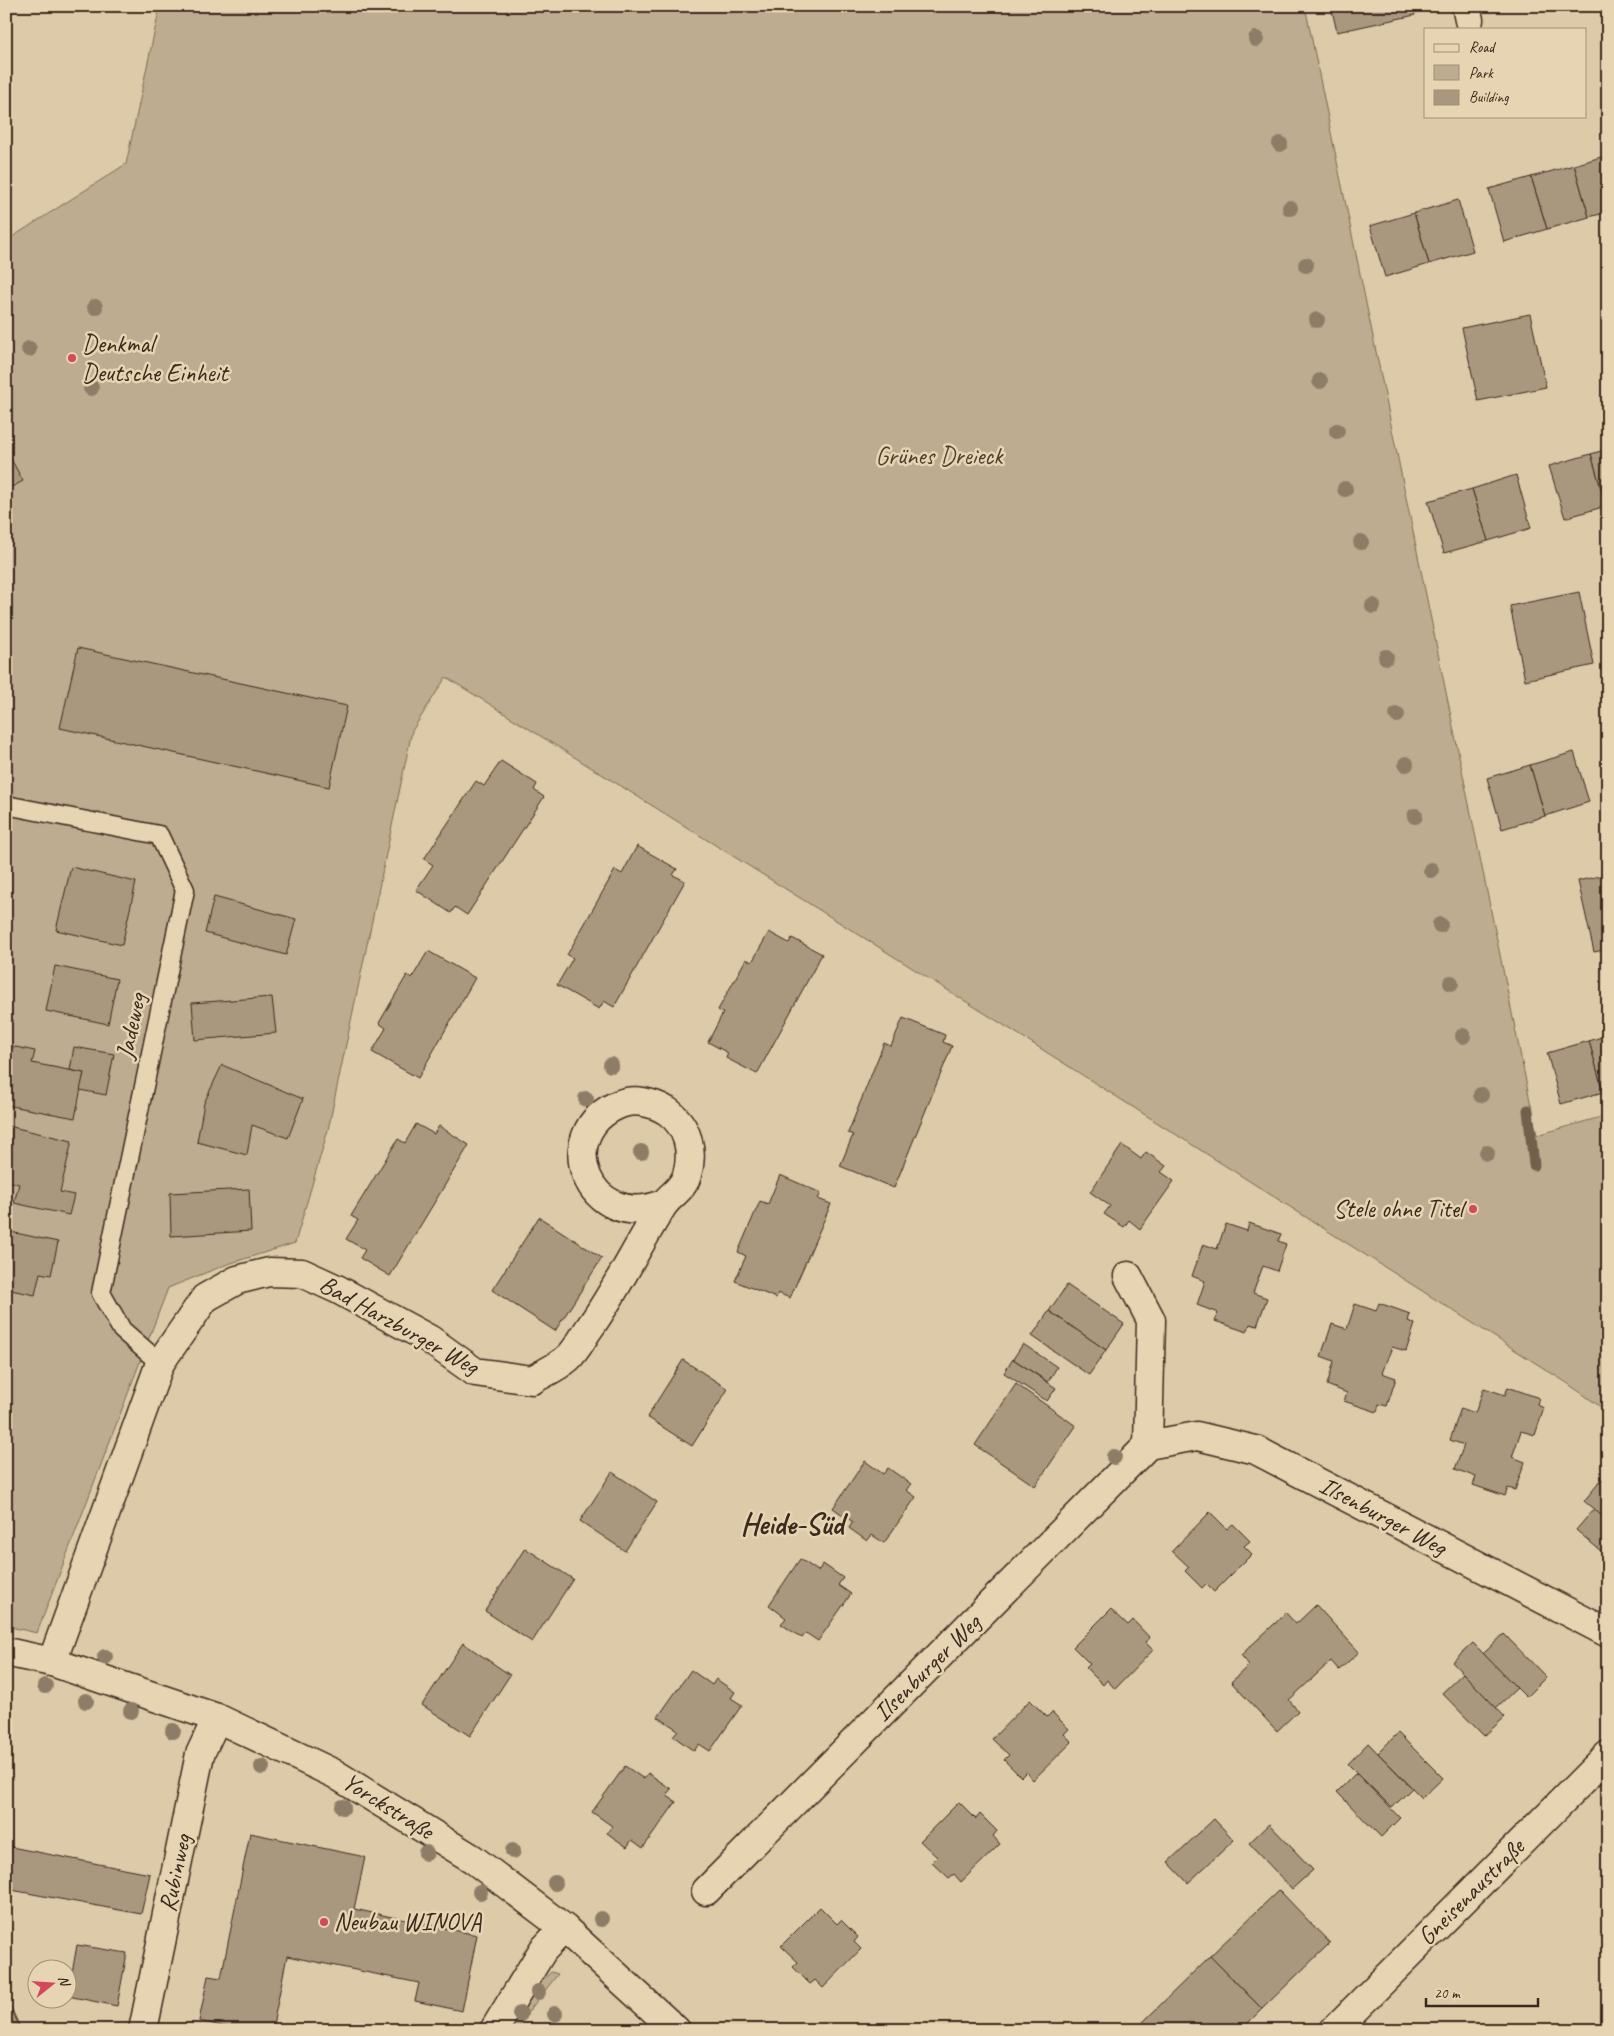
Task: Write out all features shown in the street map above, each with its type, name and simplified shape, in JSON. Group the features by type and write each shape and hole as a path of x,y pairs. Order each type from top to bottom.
{"street":[{"name":"Bad Harzburger Weg","path":"52,1662 160,1363 205,1298 237,1280 268,1272 302,1273 337,1289 429,1339 475,1372 532,1380 568,1358 608,1302 663,1204"},
{"path":"1128,1276 1150,1320 1148,1445"},
{"name":"Ilsenburger Weg","path":"706,1891 1148,1445 1197,1436 1256,1450 1608,1633"},
{"name":"Yorckstraße","path":"6,1652 52,1662 217,1718 335,1774 473,1859 564,1928 676,2030"},
{"name":"Rubinweg","path":"143,2030 200,1754 217,1718"},
{"name":"Gneisenaustraße","path":"1334,2030 1608,1755"},
{"path":"494,2030 544,1950 564,1928"}],"lane":[{"name":"Jadeweg","path":"6,805 159,835 185,890 101,1293 122,1330 160,1363"}],"green space":[{"name":"Grünes Dreieck","path":"160,6 1305,6 1537,1135 1608,1115 1608,1412 1567,1383 1010,1029 446,677 412,731 328,1130 295,1243 225,1265 168,1288 37,1633 6,1626 6,241 126,164"},
{"path":"551,1972 558,1974 525,2016 518,2030 508,2030 531,1991"}],"building":[{"path":"1331,6 1413,6 1415,15 1337,32"},
{"path":"1608,155 1608,212 1589,217 1574,165"},
{"path":"1574,165 1589,217 1547,229 1531,177"},
{"path":"1531,177 1547,229 1504,242 1489,189"},
{"path":"1458,200 1473,251 1429,264 1414,213"},
{"path":"1414,213 1429,264 1385,277 1370,226"},
{"path":"1530,314 1546,387 1478,401 1462,328"},
{"path":"1608,449 1608,505 1606,506 1591,454"},
{"path":"6,450 23,481 6,490"},
{"path":"1591,454 1606,506 1565,518 1549,466"},
{"path":"1516,475 1531,528 1488,541 1472,489"},
{"path":"1472,489 1488,541 1444,553 1428,501"},
{"path":"1579,592 1594,665 1525,680 1510,606"},
{"path":"78,648 347,706 329,787 60,728"},
{"path":"1574,752 1589,802 1545,816 1530,765"},
{"path":"501,761 537,784 534,790 544,797 467,915 455,907 451,913 416,890 433,865 424,859 476,781 484,786"},
{"path":"1530,765 1545,816 1502,829 1487,778"},
{"path":"637,846 677,869 673,875 685,881 614,1007 604,1001 599,1009 557,985 573,958 567,955 615,870 622,874"},
{"path":"71,867 136,882 122,945 56,930"},
{"path":"1608,874 1608,949 1594,952 1578,881"},
{"path":"214,897 296,919 286,955 205,933"},
{"path":"769,932 789,943 792,938 822,954 757,1074 726,1058 728,1053 708,1042 723,1013 718,1010 746,959 752,962"},
{"path":"428,951 475,978 418,1078 372,1052 386,1028 379,1023 407,975 412,978"},
{"path":"55,966 117,979 108,1024 46,1011"},
{"path":"272,997 276,1033 195,1040 192,1003"},
{"path":"903,1018 945,1035 943,1042 952,1046 894,1188 840,1166 853,1135 848,1133 884,1043 891,1046"},
{"path":"1608,1035 1608,1090 1603,1092 1589,1041"},
{"path":"1589,1041 1603,1092 1561,1104 1547,1053"},
{"path":"6,1045 35,1051 32,1063 84,1073 75,1118 6,1105"},
{"path":"74,1047 114,1054 106,1095 80,1090 84,1073 70,1070"},
{"path":"222,1065 303,1099 288,1138 252,1125 247,1155 197,1142 204,1103"},
{"path":"416,1124 434,1134 439,1126 469,1145 390,1276 360,1258 365,1250 346,1239 358,1220 351,1216 398,1139 405,1143"},
{"path":"8,1126 72,1141 60,1192 74,1195 69,1215 14,1203 19,1184 6,1181"},
{"path":"1122,1145 1141,1159 1146,1152 1166,1166 1161,1172 1174,1181 1140,1229 1129,1220 1124,1227 1104,1214 1110,1206 1090,1192"},
{"path":"780,1175 821,1193 818,1199 831,1204 790,1298 778,1293 776,1298 735,1281 746,1256 738,1252 760,1201 768,1204"},
{"path":"249,1189 251,1231 171,1236 170,1193"},
{"path":"539,1217 602,1258 555,1331 492,1290"},
{"path":"1249,1223 1281,1234 1278,1241 1286,1244 1277,1271 1263,1266 1253,1293 1267,1298 1257,1326 1250,1324 1247,1332 1215,1321 1218,1313 1197,1305 1205,1281 1192,1276 1203,1244 1217,1249 1226,1224 1247,1231"},
{"path":"6,1231 58,1242 51,1275 40,1273 35,1295 6,1289"},
{"path":"1067,1285 1124,1324 1106,1350 1049,1311"},
{"path":"1379,1303 1410,1314 1408,1321 1415,1324 1406,1351 1392,1347 1382,1373 1396,1378 1387,1406 1379,1404 1377,1412 1344,1401 1347,1393 1327,1385 1334,1361 1321,1356 1332,1324 1347,1329 1355,1304 1376,1311"},
{"path":"1049,1311 1106,1350 1089,1375 1032,1336"},
{"path":"1023,1344 1057,1367 1048,1382 1013,1359"},
{"path":"1013,1359 1056,1388 1047,1401 1004,1373"},
{"path":"683,1360 728,1389 692,1446 647,1417"},
{"path":"1016,1384 1076,1426 1035,1486 975,1445"},
{"path":"1508,1387 1539,1398 1537,1405 1544,1408 1535,1435 1521,1431 1512,1457 1525,1462 1515,1490 1508,1488 1505,1496 1473,1485 1476,1477 1455,1469 1464,1445 1450,1440 1461,1408 1475,1413 1484,1388 1505,1395"},
{"path":"865,1461 883,1474 888,1468 911,1484 906,1490 916,1497 884,1543 872,1535 867,1541 849,1528 853,1522 833,1508"},
{"path":"612,1472 657,1502 625,1551 580,1521"},
{"path":"1602,1479 1608,1483 1608,1521 1584,1501"},
{"path":"1594,1509 1608,1521 1608,1557 1576,1530"},
{"path":"1210,1512 1227,1529 1233,1524 1250,1541 1244,1546 1252,1554 1214,1592 1206,1584 1202,1588 1185,1571 1189,1567 1172,1551"},
{"path":"525,1548 573,1579 532,1642 485,1611"},
{"path":"800,1559 818,1571 823,1564 843,1578 838,1585 851,1594 818,1641 806,1633 802,1638 781,1624 786,1618 769,1605"},
{"path":"1316,1605 1359,1652 1339,1670 1331,1661 1289,1700 1298,1711 1277,1731 1231,1682 1249,1665 1241,1655 1286,1613 1296,1624"},
{"path":"1111,1609 1128,1625 1133,1620 1150,1638 1145,1642 1153,1650 1115,1689 1107,1680 1103,1685 1086,1668 1090,1664 1073,1647"},
{"path":"1504,1634 1546,1677 1526,1697 1483,1654"},
{"path":"463,1643 510,1675 470,1736 422,1705"},
{"path":"1473,1643 1517,1688 1496,1708 1452,1662"},
{"path":"691,1670 712,1685 716,1679 735,1692 731,1698 742,1705 710,1751 699,1744 694,1751 673,1736 678,1730 658,1717"},
{"path":"1463,1673 1505,1717 1484,1736 1442,1693"},
{"path":"1030,1700 1047,1717 1052,1712 1069,1729 1064,1734 1072,1742 1033,1780 1026,1772 1021,1777 1004,1760 1009,1755 992,1739"},
{"path":"1398,1733 1443,1778 1422,1798 1378,1753"},
{"path":"1368,1743 1412,1788 1392,1808 1348,1764"},
{"path":"625,1766 644,1779 648,1773 671,1789 666,1795 676,1802 643,1848 632,1840 627,1847 607,1833 612,1826 592,1812"},
{"path":"1356,1773 1400,1818 1381,1837 1337,1792"},
{"path":"959,1802 976,1819 980,1814 997,1831 993,1836 1000,1844 961,1882 954,1874 949,1878 932,1862 937,1857 920,1841"},
{"path":"1214,1819 1234,1840 1188,1883 1168,1862"},
{"path":"1269,1824 1313,1870 1292,1889 1249,1843"},
{"name":"Neubau WINOVA","path":"250,1833 365,1857 354,1909 477,1935 462,2011 415,2001 419,1983 287,1956 272,2030 240,2030 199,2021 208,1976 221,1978"},
{"path":"6,1846 150,1874 141,1914 6,1889"},
{"path":"1279,1890 1330,1943 1262,2009 1210,1956"},
{"path":"820,1907 837,1924 841,1920 858,1937 854,1942 861,1949 823,1988 815,1980 810,1984 793,1967 798,1962 781,1946"},
{"path":"77,1945 127,1953 117,2006 78,1998 78,1958 75,1958"},
{"path":"1210,1956 1262,2009 1241,2030 1150,2030 1143,2022"},
{"path":"6,2001 8,2001 21,2030 6,2030"}],"waterway":[{"path":"1528,1110 1534,1165"}],"place":[{"name":"Denkmal Deutsche Einheit","path":"72,358"},
{"name":"Stele ohne Titel","path":"1473,1209"},
{"name":"Neubau WINOVA","path":"324,1922"}],"district":[{"name":"Heide-Süd","path":"792,1524"}]}
